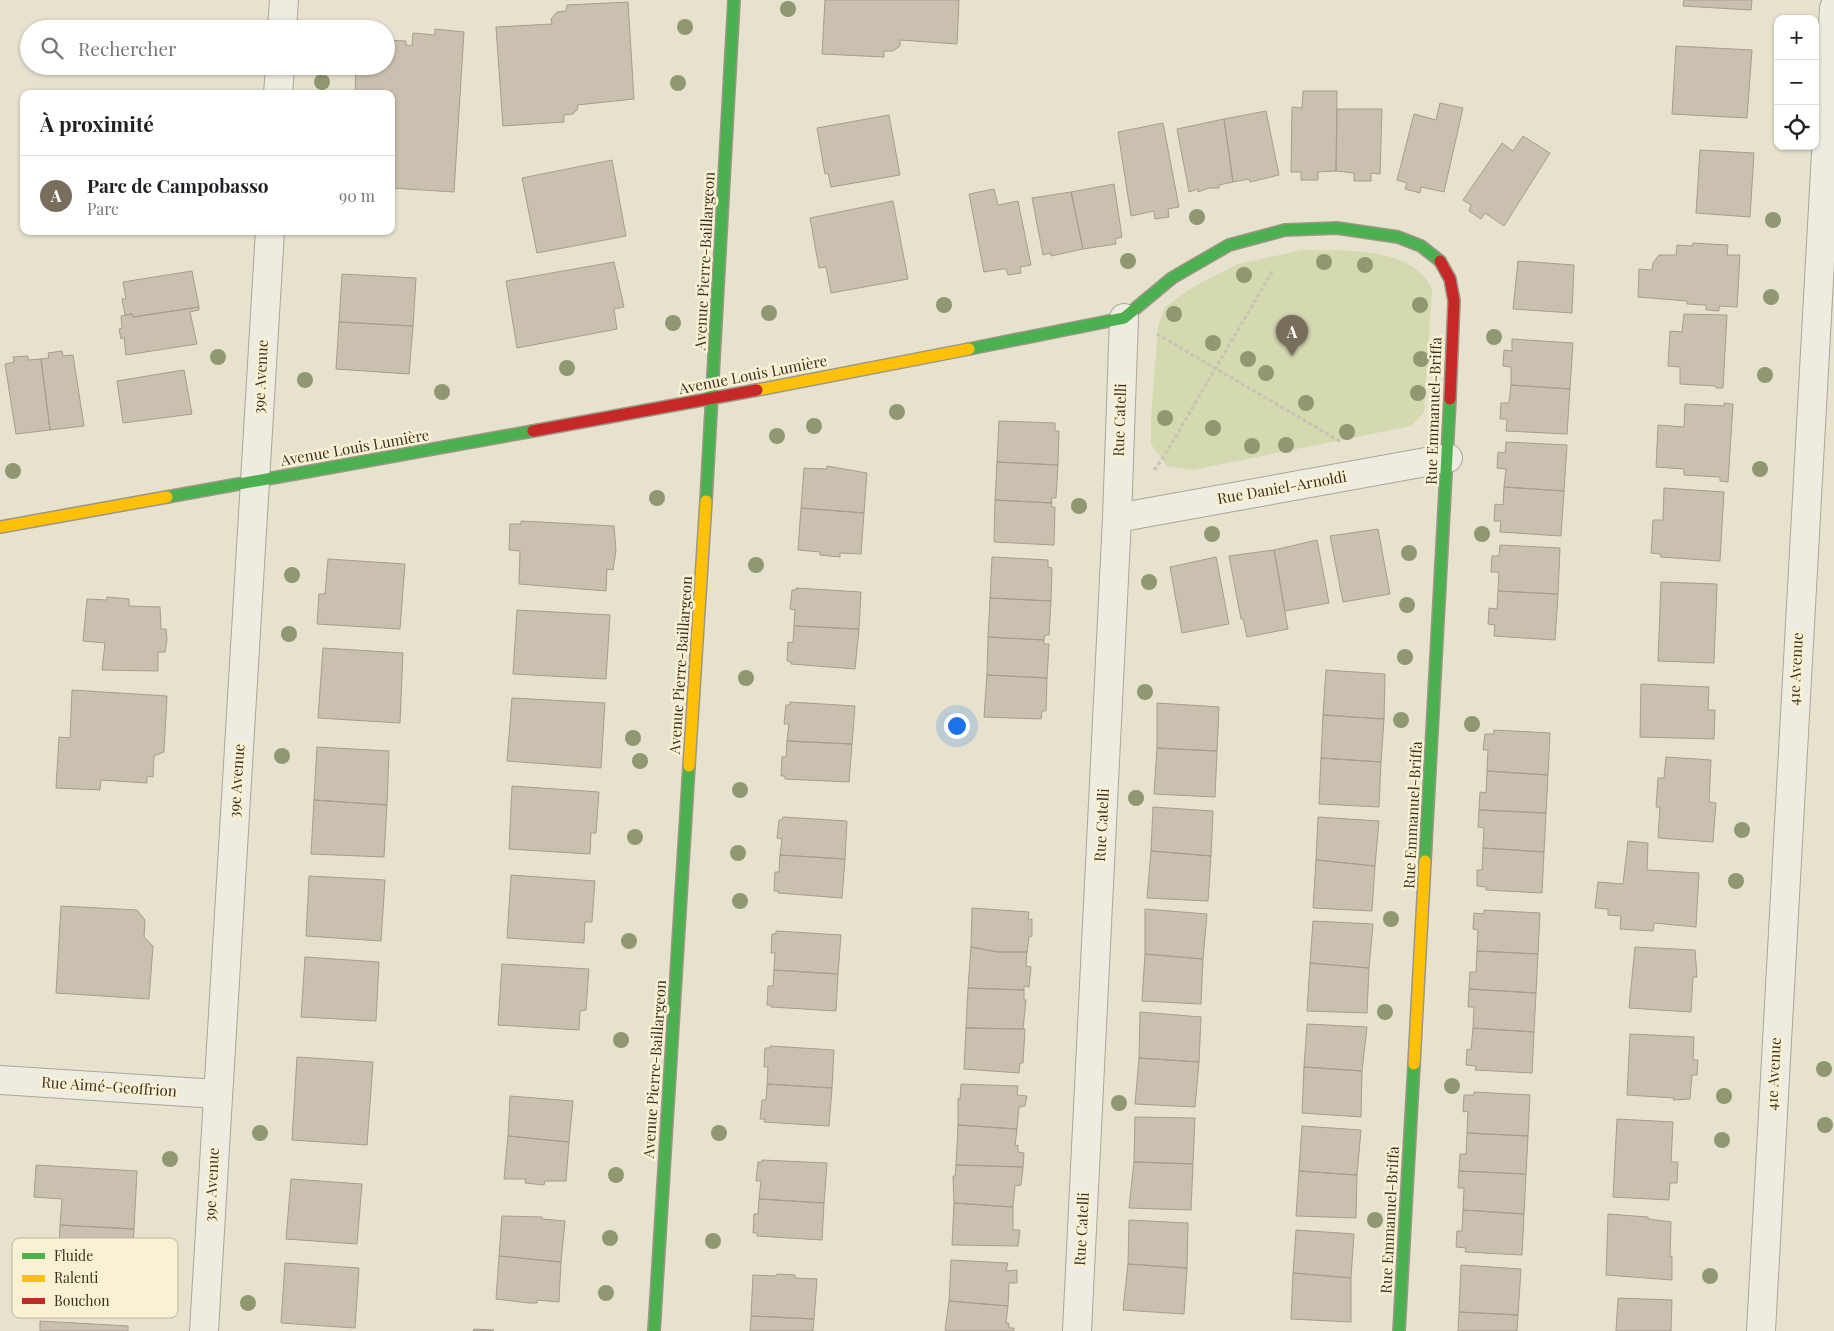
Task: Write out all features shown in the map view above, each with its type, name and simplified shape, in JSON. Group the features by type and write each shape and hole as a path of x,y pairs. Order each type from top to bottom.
{"street":[{"path":"283,20 284,0"},
{"name":"Avenue Pierre-Baillargeon","path":"654,1331 712,399 734,0"},
{"name":"41e Avenue","path":"1761,1331 1832,92 1834,8"},
{"path":"278,90 279,75"},
{"name":"Avenue Louis Lumière","path":"0,527 712,399 1125,317 1172,278 1229,245 1285,230 1337,228 1398,238 1421,246 1440,260 1450,279 1454,301"},
{"name":"39e Avenue","path":"204,1331 270,235"},
{"name":"Rue Emmanuel-Briffa","path":"1399,1331 1448,458 1454,301"},
{"name":"Rue Catelli","path":"1076,1331 1117,518 1125,317"},
{"name":"Rue Daniel-Arnoldi","path":"1117,518 1448,458"},
{"name":"Rue Aimé-Geoffrion","path":"0,1080 217,1094"}],"path":[{"path":"1152,473 1163,458 1297,229"},
{"path":"1125,317 1388,469"}],"green space":[{"path":"1302,250 1374,253 1409,264 1422,275 1432,289 1424,412 1411,426 1192,470 1167,466 1151,444 1158,326 1165,307 1193,287 1238,264"}],"building":[{"path":"825,0 959,0 957,44 900,40 900,46 893,51 884,51 884,57 822,54"},
{"path":"1684,0 1752,0 1751,10 1683,6"},
{"path":"628,2 634,99 577,105 578,109 573,114 564,115 564,122 503,126 496,27 552,24 551,19 557,12 566,11 567,5"},
{"path":"435,29 464,32 454,192 395,188 395,90 355,90 356,75 395,75 395,40 406,41 406,45 412,46 413,33 435,35"},
{"path":"1676,46 1752,50 1747,118 1672,114"},
{"path":"1303,91 1337,91 1336,171 1318,172 1318,180 1301,180 1301,172 1291,172 1292,107 1302,108"},
{"path":"1440,103 1463,108 1444,192 1421,187 1420,193 1405,189 1407,183 1397,180 1414,114 1436,120"},
{"path":"1337,109 1382,109 1380,174 1371,173 1371,181 1354,181 1354,173 1336,171"},
{"path":"1266,111 1279,175 1250,182 1249,179 1233,182 1224,119"},
{"path":"889,115 900,175 831,187 828,173 825,174 817,128"},
{"path":"1224,119 1233,182 1219,185 1219,188 1209,188 1198,192 1198,189 1189,192 1177,129"},
{"path":"1163,123 1179,207 1168,209 1169,217 1155,219 1154,211 1131,216 1118,132"},
{"path":"1523,136 1550,153 1504,226 1485,213 1481,219 1469,211 1471,205 1463,200 1502,143 1513,151"},
{"path":"1700,150 1754,153 1750,217 1696,213"},
{"path":"612,160 626,236 537,253 522,178"},
{"path":"1114,184 1122,237 1115,239 1116,244 1083,249 1071,192"},
{"path":"994,189 998,205 1018,201 1031,265 1020,267 1021,273 1008,275 1006,269 984,272 969,194"},
{"path":"1071,192 1083,249 1051,256 1051,253 1043,255 1032,198"},
{"path":"893,201 908,279 831,293 826,267 819,268 810,218"},
{"path":"1693,243 1728,245 1727,255 1740,255 1737,307 1719,306 1719,311 1706,310 1706,305 1687,304 1687,301 1638,297 1639,269 1652,270 1653,263 1659,255 1676,255 1677,245 1692,246"},
{"path":"1518,261 1574,265 1572,313 1513,309"},
{"path":"614,262 624,307 614,309 617,329 517,348 506,281"},
{"path":"192,271 199,307 133,317 132,314 125,315 122,299 126,299 123,282"},
{"path":"342,274 416,278 413,326 339,322"},
{"path":"199,307 199,310 190,312 197,344 126,355 124,337 121,339 119,329 122,328 121,316 132,314 133,317"},
{"path":"1684,314 1727,315 1723,388 1680,384 1680,367 1668,366 1670,331 1682,332"},
{"path":"339,322 413,326 409,374 336,369"},
{"path":"1512,339 1573,343 1570,389 1511,385 1511,367 1503,366 1504,350 1512,351"},
{"path":"62,351 63,356 73,355 84,426 50,430 41,359 49,358 48,353"},
{"path":"28,356 28,360 41,359 50,430 16,434 5,364 14,362 13,357"},
{"path":"184,370 192,414 123,423 117,381"},
{"path":"1511,385 1570,389 1567,434 1506,431 1507,419 1500,419 1501,403 1509,403"},
{"path":"1724,403 1733,404 1728,482 1720,481 1720,477 1684,475 1684,469 1656,467 1658,425 1684,427 1685,404 1724,406"},
{"path":"999,421 1055,423 1055,431 1059,431 1058,465 997,462"},
{"path":"1506,442 1567,445 1564,491 1504,487 1506,469 1497,468 1498,452 1505,453"},
{"path":"997,462 1058,465 1056,498 1051,498 1052,503 995,500"},
{"path":"827,466 867,473 864,513 801,508 804,468 827,469"},
{"path":"1504,487 1564,491 1561,536 1500,532 1501,521 1494,521 1495,504 1503,505"},
{"path":"1664,488 1724,492 1720,561 1661,557 1660,554 1651,553 1653,520 1663,520"},
{"path":"995,500 1052,503 1051,507 1055,507 1054,545 994,542"},
{"path":"801,508 864,513 861,554 840,553 840,557 820,555 820,552 798,550"},
{"path":"521,521 614,526 616,550 613,570 607,569 606,591 519,584 520,551 509,550 510,524 521,524"},
{"path":"1378,529 1390,594 1343,602 1330,536"},
{"path":"1317,540 1329,603 1285,611 1274,550"},
{"path":"1500,545 1560,548 1558,594 1498,591 1499,572 1491,572 1492,556 1499,556"},
{"path":"1274,550 1288,629 1247,637 1243,619 1241,619 1229,556"},
{"path":"992,557 1048,560 1048,567 1052,568 1051,601 990,598"},
{"path":"1216,557 1229,624 1182,633 1170,567"},
{"path":"328,559 405,564 400,629 317,624 319,594 325,594"},
{"path":"1661,582 1717,584 1714,663 1658,661"},
{"path":"796,588 861,592 859,629 794,626 795,610 790,609 792,590 796,590"},
{"path":"1498,591 1558,594 1555,640 1494,636 1495,625 1488,624 1489,608 1497,609"},
{"path":"107,597 129,599 129,606 160,607 161,629 166,629 167,640 165,652 158,652 158,671 102,670 105,643 83,641 87,599 107,600"},
{"path":"990,598 1051,601 1049,635 1045,635 1044,640 988,637"},
{"path":"517,610 610,615 606,679 513,674"},
{"path":"794,626 859,629 855,669 791,664 791,662 787,661 788,642 793,643"},
{"path":"988,637 1044,640 1044,644 1049,644 1047,678 987,675"},
{"path":"323,648 403,653 400,723 318,718"},
{"path":"1326,670 1385,674 1384,719 1323,715"},
{"path":"987,675 1047,678 1046,711 1042,711 1041,719 984,717"},
{"path":"1641,684 1709,687 1708,710 1715,710 1714,739 1640,737"},
{"path":"72,690 167,696 164,752 154,756 153,777 147,776 147,783 101,780 100,790 56,788 59,737 70,738"},
{"path":"512,698 605,703 601,768 507,761"},
{"path":"790,702 855,706 852,744 787,741 789,724 784,724 786,705 790,705"},
{"path":"1157,703 1219,707 1217,751 1157,748"},
{"path":"1323,715 1384,719 1381,762 1321,758"},
{"path":"1494,730 1550,733 1548,775 1487,771 1488,750 1483,750 1485,734 1494,734"},
{"path":"787,741 852,744 849,782 785,779 785,776 781,776 782,757 786,757"},
{"path":"317,747 389,751 387,805 314,800"},
{"path":"1157,748 1217,751 1215,797 1154,794"},
{"path":"1666,757 1711,760 1709,802 1716,803 1713,842 1658,838 1660,807 1656,807 1658,778 1664,778"},
{"path":"1321,758 1381,762 1379,807 1319,804"},
{"path":"1487,771 1548,775 1546,813 1479,810 1480,792 1486,793"},
{"path":"512,786 599,792 596,833 591,833 590,854 509,849"},
{"path":"314,800 387,805 384,857 311,854"},
{"path":"1153,807 1213,811 1211,856 1151,851"},
{"path":"1479,810 1546,813 1544,852 1483,848 1484,828 1478,827"},
{"path":"783,817 847,821 845,859 780,855 782,839 777,838 779,820 782,820"},
{"path":"1318,817 1379,821 1375,866 1316,860"},
{"path":"1628,841 1648,843 1647,870 1699,873 1696,927 1654,923 1653,931 1620,929 1621,916 1608,915 1608,909 1595,908 1598,882 1623,884"},
{"path":"1483,848 1544,852 1542,893 1486,890 1486,887 1477,886 1477,870 1482,870"},
{"path":"1151,851 1211,856 1208,901 1147,898"},
{"path":"780,855 845,859 842,898 778,893 778,891 774,891 775,872 779,872"},
{"path":"1316,860 1375,866 1372,911 1313,908"},
{"path":"511,875 595,881 592,922 585,922 584,943 507,938"},
{"path":"309,876 385,880 381,941 306,936"},
{"path":"61,906 137,910 145,920 144,937 153,946 149,999 56,993"},
{"path":"972,908 1029,912 1028,920 1032,919 1032,936 1029,937 1027,952 998,952 971,947"},
{"path":"1145,909 1207,914 1203,959 1145,954"},
{"path":"1484,910 1540,913 1538,954 1477,951 1478,930 1473,929 1474,913 1484,914"},
{"path":"1313,921 1373,924 1369,968 1310,963"},
{"path":"776,931 841,935 838,974 774,970 775,953 771,953 772,934 776,934"},
{"path":"971,947 998,952 1027,952 1026,966 1031,967 1029,987 1024,986 1024,990 968,988"},
{"path":"1635,947 1695,950 1697,977 1693,977 1691,1012 1629,1008"},
{"path":"1477,951 1538,954 1536,993 1469,989 1470,972 1476,972"},
{"path":"1145,954 1203,959 1201,1004 1142,1001"},
{"path":"305,957 379,962 376,1021 301,1017"},
{"path":"1310,963 1369,968 1367,1013 1307,1011"},
{"path":"502,964 589,969 586,1010 580,1011 579,1030 498,1025"},
{"path":"774,970 838,974 836,1011 771,1007 771,1005 767,1005 768,986 773,986"},
{"path":"968,988 1024,990 1024,1000 1026,1000 1023,1029 966,1028"},
{"path":"1469,989 1536,993 1534,1032 1473,1028 1474,1007 1468,1007"},
{"path":"1140,1012 1201,1017 1199,1062 1139,1058"},
{"path":"1307,1024 1367,1027 1362,1071 1304,1067"},
{"path":"966,1028 1025,1029 1023,1063 1020,1063 1019,1073 964,1069"},
{"path":"1473,1028 1534,1032 1532,1073 1475,1070 1476,1066 1466,1065 1467,1049 1471,1050"},
{"path":"1630,1034 1694,1037 1693,1060 1698,1060 1697,1075 1692,1075 1690,1099 1673,1100 1674,1098 1627,1095"},
{"path":"770,1046 834,1050 832,1088 767,1084 768,1067 764,1067 765,1048 770,1048"},
{"path":"297,1057 373,1062 367,1145 292,1140"},
{"path":"1139,1058 1199,1062 1195,1107 1135,1104"},
{"path":"1304,1067 1362,1071 1361,1117 1302,1113"},
{"path":"767,1084 832,1088 829,1126 764,1122 765,1119 760,1119 762,1100 766,1100"},
{"path":"961,1084 1018,1086 1017,1095 1027,1096 1025,1106 1019,1107 1017,1129 958,1125 958,1098 960,1099"},
{"path":"1474,1092 1530,1095 1528,1136 1467,1133 1468,1111 1463,1112 1464,1095 1474,1095"},
{"path":"510,1096 573,1101 569,1142 508,1136"},
{"path":"1135,1117 1195,1118 1193,1164 1134,1162"},
{"path":"1617,1119 1673,1122 1671,1162 1678,1162 1677,1183 1670,1183 1669,1200 1613,1197"},
{"path":"958,1125 1017,1129 1015,1146 1018,1145 1018,1152 1024,1153 1023,1167 956,1165"},
{"path":"1302,1126 1361,1130 1357,1175 1299,1171"},
{"path":"1467,1133 1528,1136 1526,1174 1459,1171 1460,1154 1466,1154"},
{"path":"508,1136 569,1142 566,1181 545,1181 544,1185 525,1183 526,1179 504,1179"},
{"path":"762,1160 827,1163 824,1203 759,1199 761,1181 756,1181 758,1162 762,1162"},
{"path":"1134,1162 1193,1164 1191,1210 1129,1208"},
{"path":"36,1165 137,1171 134,1229 60,1225 62,1199 34,1197"},
{"path":"956,1165 1023,1167 1021,1185 1015,1186 1013,1207 954,1203 953,1176 955,1176"},
{"path":"1299,1171 1357,1175 1356,1218 1296,1216"},
{"path":"1459,1171 1526,1174 1524,1214 1463,1210 1464,1188 1458,1188"},
{"path":"291,1179 362,1184 357,1244 286,1239"},
{"path":"759,1199 824,1203 822,1240 757,1236 757,1233 753,1233 754,1214 758,1214"},
{"path":"954,1203 1013,1207 1013,1230 1020,1230 1018,1246 952,1245"},
{"path":"1463,1210 1524,1214 1522,1255 1465,1252 1466,1248 1456,1247 1457,1231 1462,1231"},
{"path":"1608,1214 1648,1217 1648,1219 1671,1222 1670,1257 1672,1256 1672,1280 1606,1275"},
{"path":"502,1216 542,1217 542,1219 565,1221 561,1262 499,1256"},
{"path":"1129,1220 1188,1223 1187,1268 1128,1264"},
{"path":"60,1225 134,1229 134,1238 59,1238"},
{"path":"1296,1230 1354,1234 1351,1278 1293,1273"},
{"path":"499,1256 561,1262 559,1302 537,1300 537,1303 529,1303 496,1299"},
{"path":"951,1260 1008,1263 1006,1271 1017,1270 1017,1283 1009,1283 1008,1306 949,1301"},
{"path":"285,1263 359,1268 355,1328 281,1323"},
{"path":"1128,1264 1187,1268 1184,1314 1123,1310"},
{"path":"1461,1265 1521,1269 1518,1315 1459,1312"},
{"path":"1293,1273 1351,1278 1351,1322 1291,1319"},
{"path":"777,1274 795,1275 795,1278 817,1279 814,1319 751,1316 753,1275 776,1276"},
{"path":"1618,1298 1672,1300 1671,1331 1616,1331"},
{"path":"949,1301 1008,1306 1006,1323 1009,1323 1009,1328 1014,1328 1014,1331 947,1331 945,1330"},
{"path":"1459,1312 1518,1315 1517,1331 1458,1331"},
{"path":"751,1316 814,1319 813,1331 750,1331"},
{"path":"40,1321 128,1326 128,1331 40,1331"},
{"path":"474,1329 494,1330 473,1331"}],"traffic: fast":[{"path":"706,501 734,0"},
{"path":"969,349 1124,318 1172,278 1229,245 1285,230 1337,228 1398,237 1421,246 1440,261"},
{"path":"1425,861 1450,399"},
{"path":"167,497 533,431"},
{"path":"654,1331 689,766"},
{"path":"1399,1331 1414,1064"}],"traffic: slow":[{"path":"757,390 969,349"},
{"path":"0,527 167,497"},
{"path":"689,766 706,501"},
{"path":"1414,1064 1425,861"}],"traffic: jam":[{"path":"1440,261 1450,279 1454,301 1450,399"},
{"path":"533,431 757,390"}],"place":[{"name":"Parc de Campobasso","path":"1292,356"}]}
